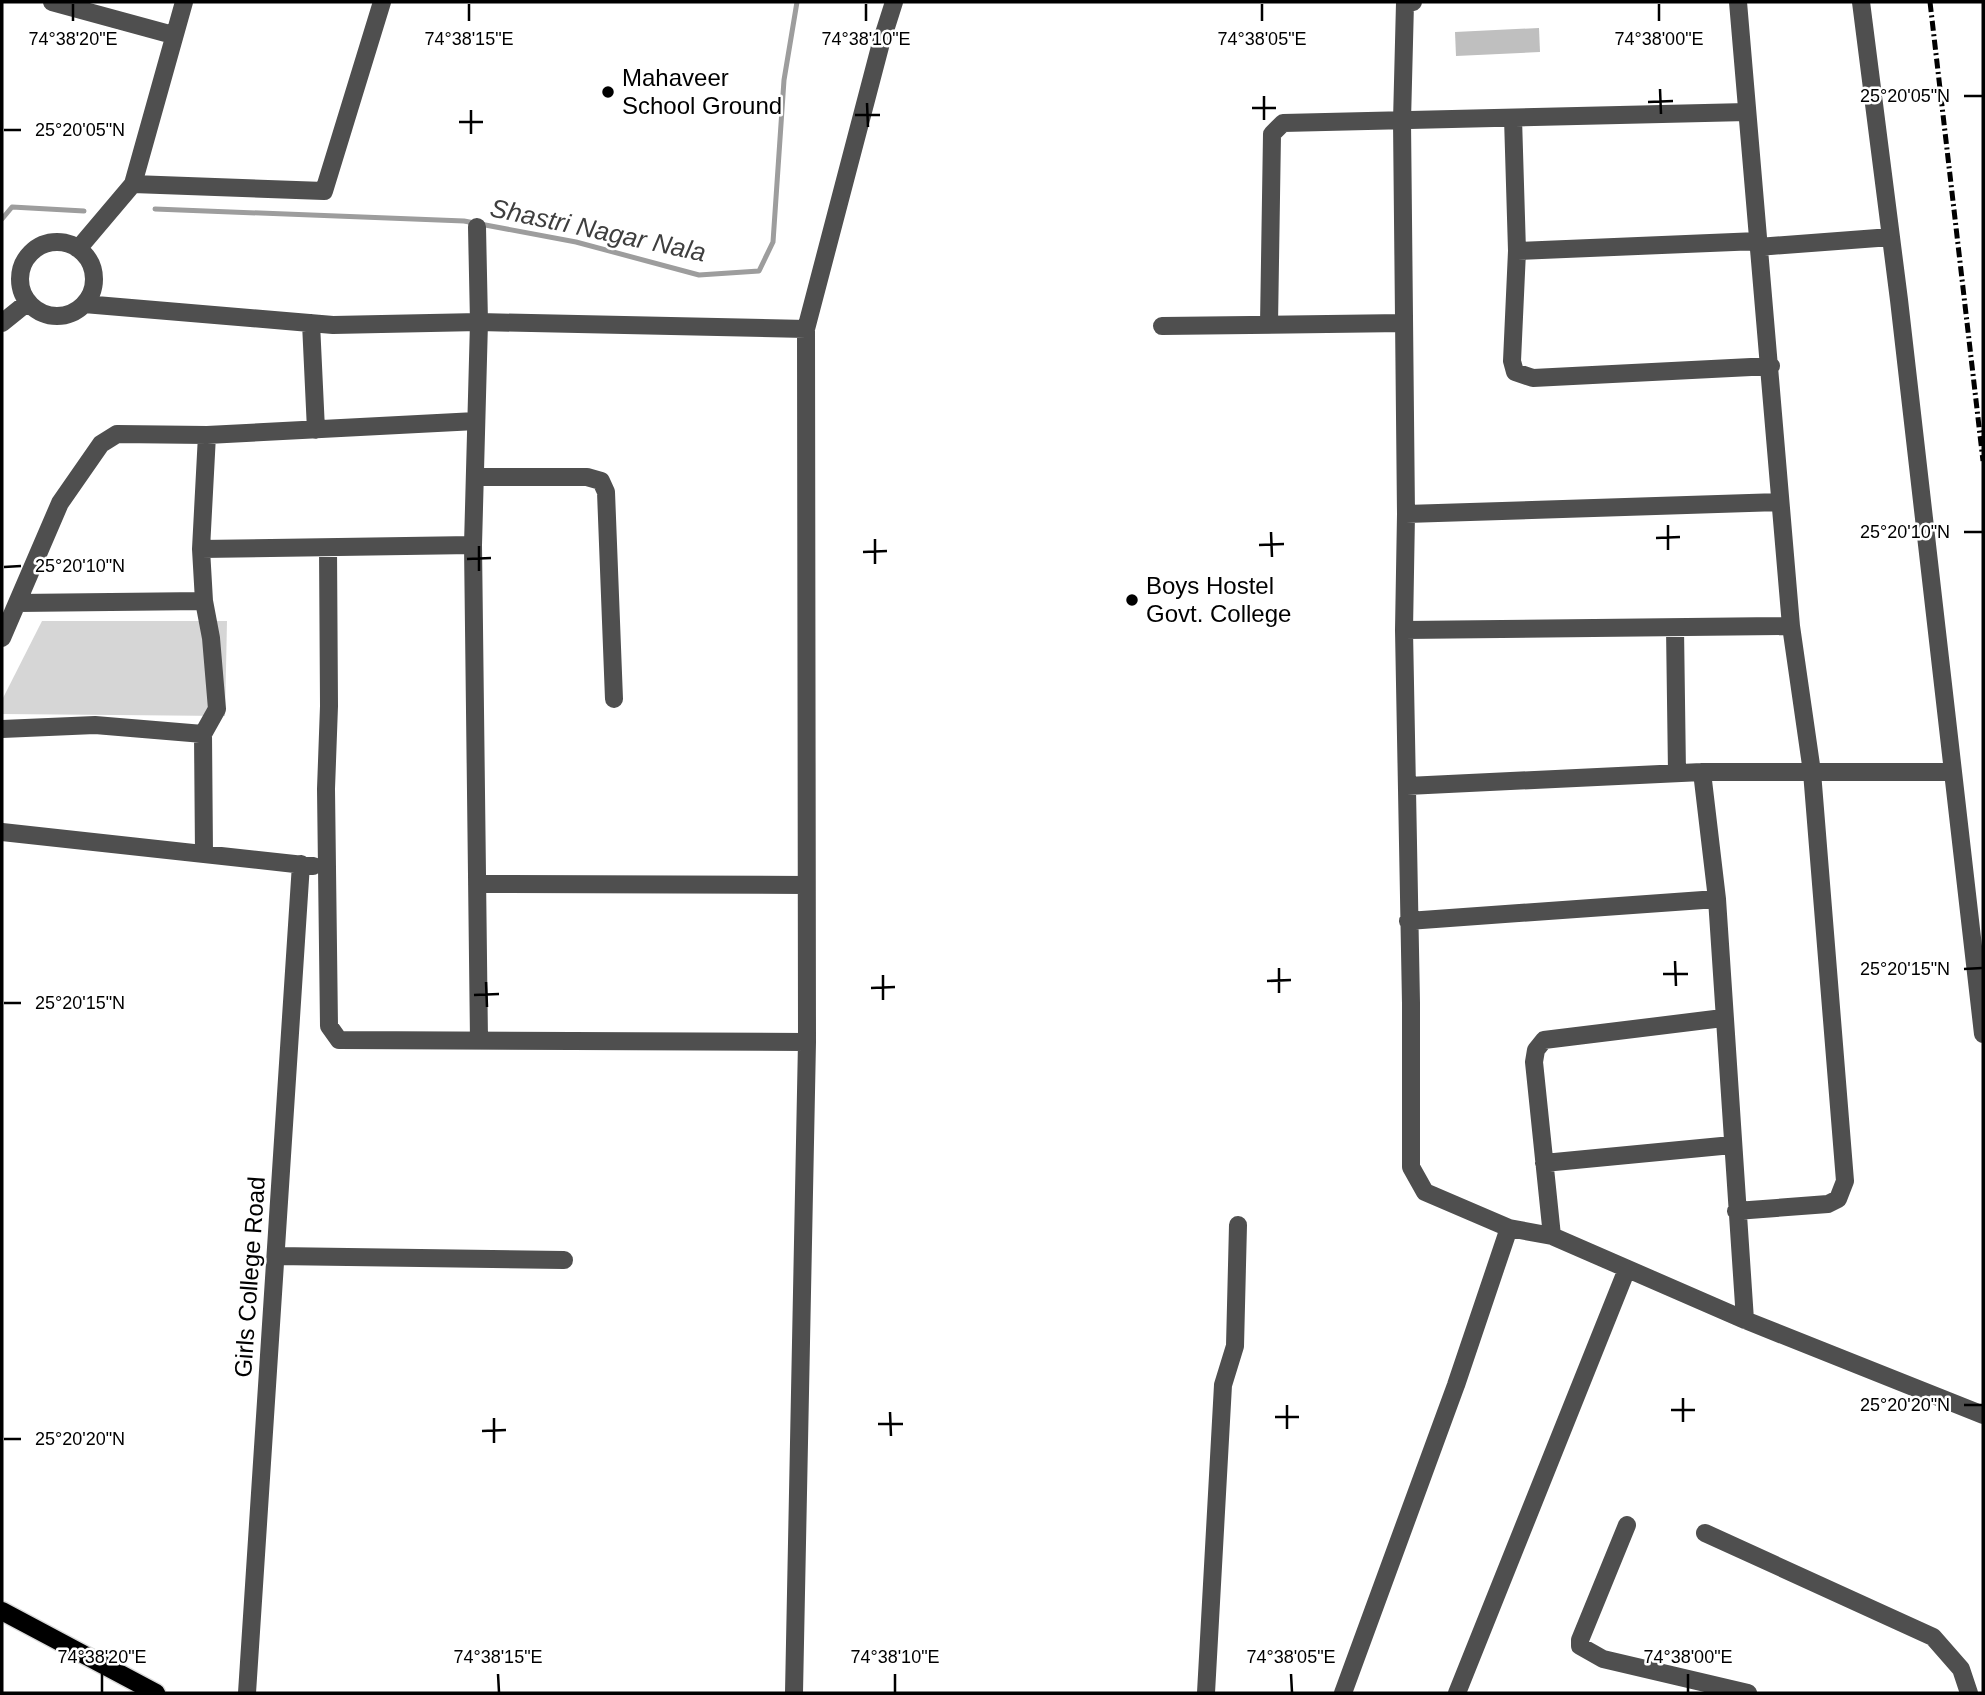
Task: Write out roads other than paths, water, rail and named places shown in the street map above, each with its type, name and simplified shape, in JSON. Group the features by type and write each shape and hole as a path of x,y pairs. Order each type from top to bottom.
{"main road":[{"path":"2,1611 156,1693"}],"street":[{"path":"52,2 173,36"},
{"path":"78,248 133,184 184,2"},
{"path":"133,184 324,191 382,2"},
{"path":"794,1693 807,1042 806,328 894,2"},
{"path":"1407,2 1402,121 1406,514 1404,630 1411,1167 1425,1192 1509,1228 1552,1236 1745,1320 1983,1415"},
{"path":"1736,1212 1828,1203 1838,1199 1845,1181 1812,772 1791,626 1738,2"},
{"path":"1861,2 1891,237 1983,1034"},
{"path":"1269,325 1272,134 1283,123 1747,112"},
{"path":"1513,118 1517,251 1512,361 1515,372 1532,378 1771,366"},
{"path":"477,227 479,322 473,545 479,1041"},
{"path":"1517,251 1891,237"},
{"path":"68,243 88,258 93,269 91,293 84,304 74,312 50,315 28,302 20,280 22,268 35,249 45,244 68,243"},
{"path":"2,323 28,302"},
{"path":"84,304 333,325 479,322 806,328"},
{"path":"311,323 316,430"},
{"path":"1162,326 1404,323"},
{"path":"2,638 60,503 101,444 117,434 206,435 476,421"},
{"path":"204,854 203,734 217,709 211,638 204,601 201,549 206,435"},
{"path":"475,477 587,477 601,481 606,492 614,699"},
{"path":"1406,514 1780,502"},
{"path":"201,549 473,545"},
{"path":"328,548 329,1026 339,1040 807,1042"},
{"path":"17,603 204,601"},
{"path":"1404,630 1791,626"},
{"path":"1675,628 1677,773"},
{"path":"2,729 95,725 203,734"},
{"path":"1407,786 1702,772 1953,772"},
{"path":"1702,772 1717,899 1745,1320"},
{"path":"2,832 327,867"},
{"name":"Girls College Road","path":"247,1693 300,864"},
{"path":"477,884 807,885"},
{"path":"1408,921 1717,899"},
{"path":"1552,1236 1534,1062 1536,1050 1544,1040 1723,1018"},
{"path":"1544,1163 1732,1145"},
{"path":"1206,1693 1223,1385 1234,1346 1238,1224"},
{"path":"1343,1693 1456,1385 1509,1228"},
{"path":"276,1256 564,1261"},
{"path":"1457,1693 1627,1269"},
{"path":"1627,1525 1580,1640 1580,1646 1603,1659 1748,1693"},
{"path":"1705,1533 1933,1637 1961,1669 1969,1693"}],"waterway":[{"name":"Shastri Nagar Nala","path":"155,209 464,221 576,242 699,275 759,271 773,242 784,80 797,2"},
{"name":"Shastri Nagar Nala","path":"2,219 12,207 84,211"}],"railway":[{"path":"1930,2 1983,461"}],"place":[{"name":"Mahaveer School Ground","path":"608,92"},
{"name":"Boys Hostel Govt. College","path":"1132,600"}]}
